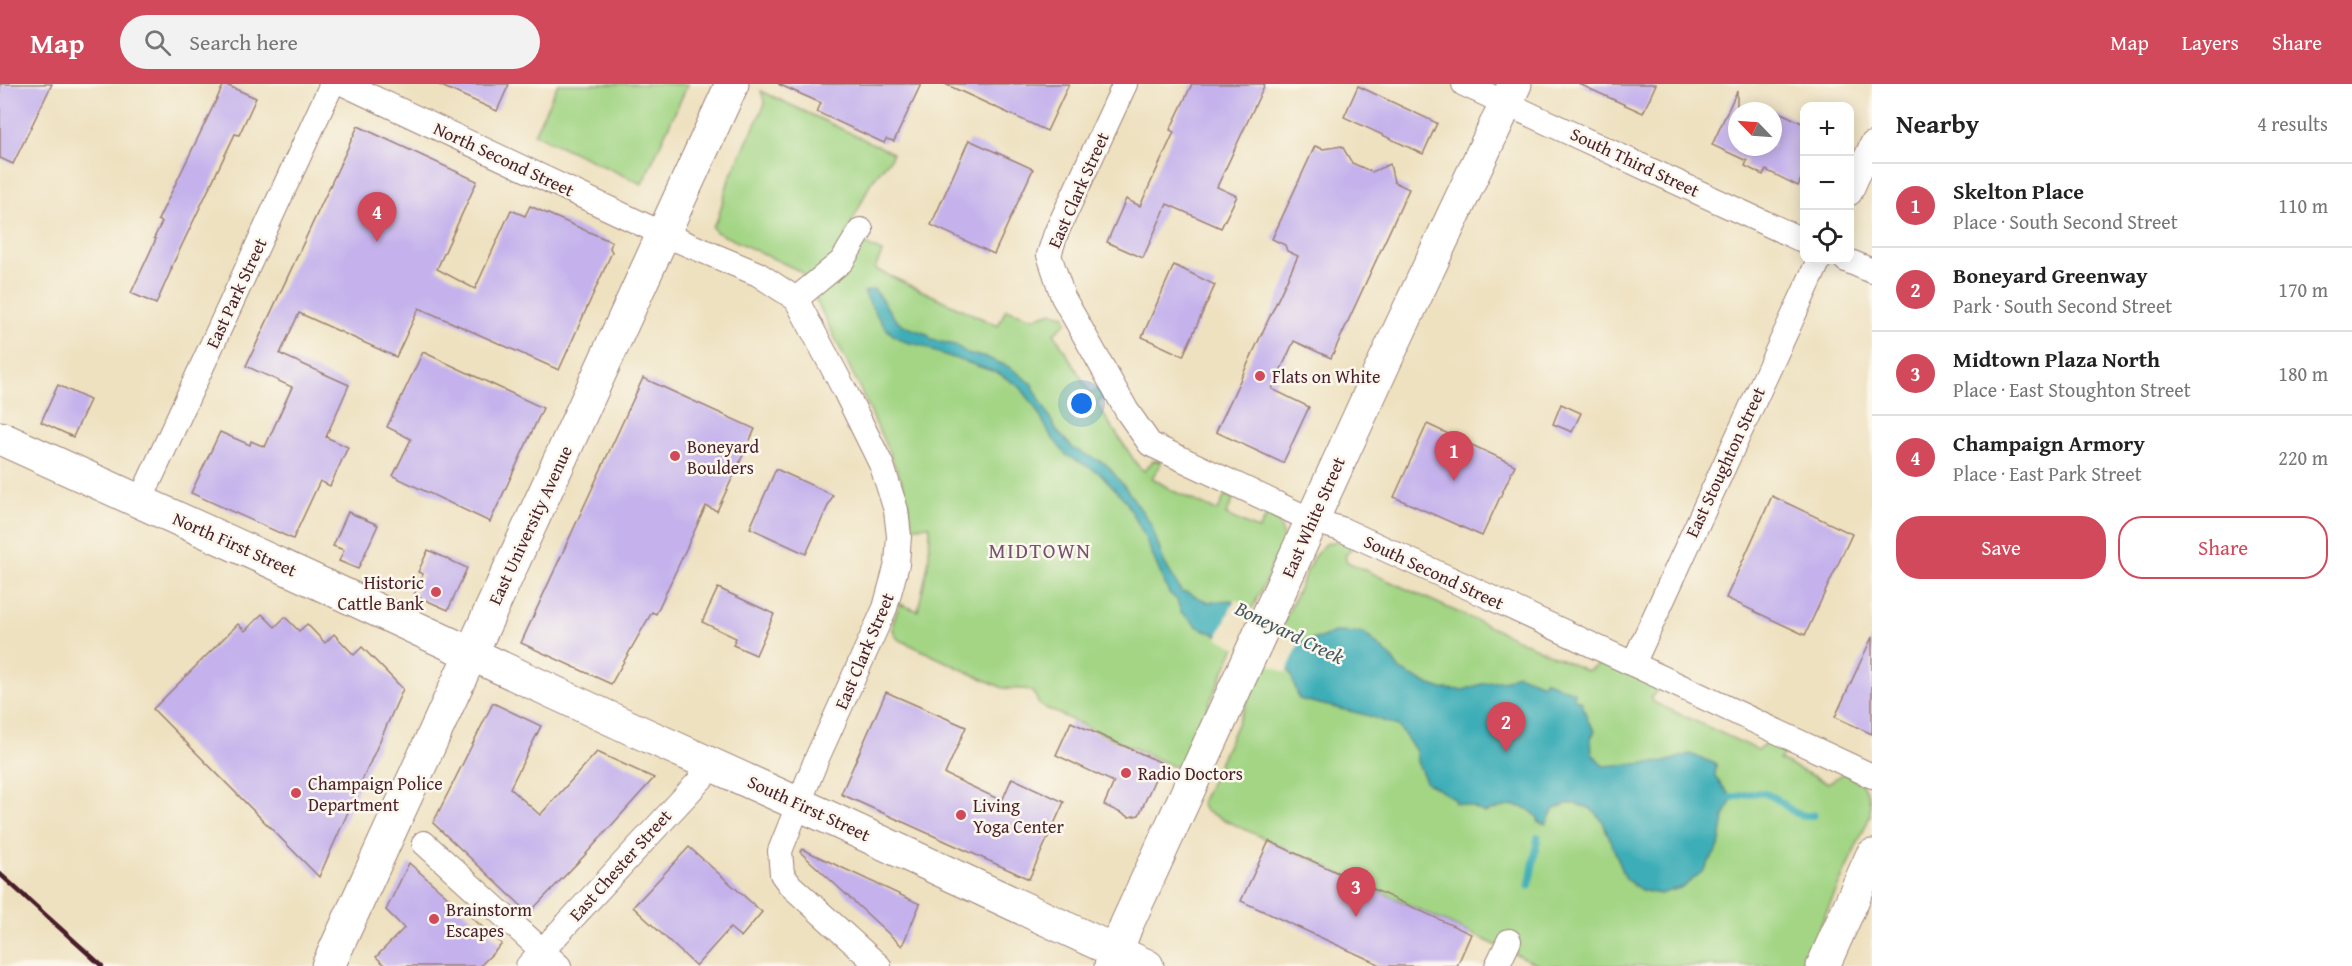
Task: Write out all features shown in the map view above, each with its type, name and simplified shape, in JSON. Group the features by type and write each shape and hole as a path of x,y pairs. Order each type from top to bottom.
{"street":[{"name":"East Park Street","path":"140,501 332,84"},
{"name":"North Second Street","path":"344,84 663,234 758,274 796,299"},
{"name":"East University Avenue","path":"328,966 470,654 571,440 732,84"},
{"name":"East Clark Street","path":"1064,297 1049,255 1056,233 1125,84"},
{"name":"South Third Street","path":"1464,84 1510,94 1800,239"},
{"name":"East White Street","path":"1114,959 1126,926 1311,520 1510,94"},
{"path":"1854,184 1872,144"},
{"path":"796,299 842,261 861,230"},
{"path":"1854,263 1872,271"},
{"name":"East Stoughton Street","path":"1633,664 1817,264"},
{"name":"South Second Street","path":"1064,297 1127,411 1150,444 1311,520 1368,542 1872,776"},
{"name":"East Clark Street","path":"796,299 882,466 896,510 899,536 897,564 885,608 797,803 780,851 782,874 790,885 863,961"},
{"name":"North First Street","path":"0,438 470,654"},
{"name":"South First Street","path":"470,654 797,803 1114,959 1147,966"},
{"name":"East Chester Street","path":"543,961 714,765"},
{"path":"424,843 543,961"},
{"path":"1823,966 1872,856"},
{"path":"1497,966 1509,941"}],"green space":[{"path":"558,84 688,84 642,184 534,134"},
{"path":"761,91 893,153 871,182 846,235 882,252 875,269 998,326 1006,309 1033,318 1053,312 1064,315 1067,322 1054,333 1091,394 1103,386 1108,395 1096,403 1138,466 1144,471 1153,461 1160,461 1160,466 1152,478 1173,491 1217,511 1225,496 1230,496 1233,500 1226,515 1259,530 1268,513 1276,519 1282,530 1282,544 1179,769 1039,705 1036,697 1028,690 1001,687 898,639 895,635 893,622 900,604 918,611 929,560 930,526 911,527 910,512 901,479 858,384 802,272 716,232 712,227 718,218 729,179 765,104"},
{"path":"1340,540 1353,547 1345,556 1347,562 1587,671 1602,662 1659,688 1651,698 1653,702 1758,750 1771,740 1790,748 1779,760 1828,783 1844,773 1862,784 1870,800 1870,816 1802,966 1541,966 1205,811 1201,803 1313,558 1325,544"}],"water":[{"path":"874,289 895,319 907,327 927,334 932,340 955,345 970,355 983,356 1009,367 1031,383 1057,431 1074,449 1106,464 1125,487 1151,524 1164,562 1182,593 1186,592 1208,602 1231,600 1303,641 1335,632 1364,633 1391,657 1400,670 1442,689 1463,690 1485,683 1507,680 1517,674 1543,684 1545,680 1575,693 1574,699 1581,701 1588,721 1595,731 1591,738 1592,753 1603,766 1665,762 1690,754 1716,764 1715,777 1732,798 1724,818 1719,847 1703,871 1683,887 1660,894 1641,890 1626,879 1602,820 1590,808 1566,804 1554,809 1546,824 1538,822 1538,818 1532,812 1520,807 1498,808 1484,813 1473,807 1454,802 1455,799 1427,783 1417,762 1416,751 1398,726 1366,715 1299,699 1290,672 1232,641 1198,627 1181,612 1177,600 1169,593 1142,531 1125,500 1100,473 1066,455 1020,387 998,373 898,338 880,321 864,292"}],"pier":[{"path":"1235,599 1302,637 1286,673 1217,638"}],"building":[{"path":"0,84 52,84 13,164 0,158"},
{"path":"224,84 256,98 239,135 235,134 156,304 131,293 156,239 154,238 162,222 158,220"},
{"path":"437,84 509,84 497,111"},
{"path":"778,84 921,84 894,141 886,139 884,143 817,112 821,103"},
{"path":"945,84 1069,84 1047,131"},
{"path":"1192,84 1265,84 1217,187 1237,196 1221,228 1167,204 1143,258 1107,242 1126,199 1140,206 1174,132 1170,130"},
{"path":"1579,84 1656,84 1643,113"},
{"path":"1358,86 1437,123 1423,154 1344,117"},
{"path":"1737,91 1737,102 1732,102"},
{"path":"1728,110 1728,152 1712,145"},
{"path":"1782,113 1800,122 1800,181 1798,186 1766,170 1763,175 1745,166 1747,161 1736,156 1782,156"},
{"path":"358,126 477,181 437,269 475,289 511,210 525,216 530,206 612,242 610,248 612,252 559,370 419,308 396,357 299,313 280,354 349,385 326,437 348,447 330,486 320,481 293,539 191,493 220,432 250,445 251,441 265,447 292,387 246,366"},
{"path":"969,140 1033,169 994,254 931,225"},
{"path":"1315,146 1323,149 1342,146 1352,163 1372,172 1390,164 1394,182 1409,189 1331,358 1294,341 1272,389 1309,407 1283,463 1216,432 1298,256 1287,251 1285,245 1272,239"},
{"path":"1174,265 1215,285 1183,356 1142,337"},
{"path":"423,352 543,408 490,522 393,476 411,439 387,427"},
{"path":"643,378 755,429 717,511 706,506 656,614 652,612 611,684 521,643"},
{"path":"58,385 90,400 73,437 41,422"},
{"path":"1561,404 1581,413 1572,432 1553,424"},
{"path":"1427,424 1515,465 1482,536 1394,497"},
{"path":"776,469 833,495 806,554 750,528"},
{"path":"1772,496 1852,534 1805,635 1726,598"},
{"path":"348,512 378,525 358,569 339,561 344,550 333,546"},
{"path":"428,550 467,568 448,610 414,595 423,574 418,572"},
{"path":"718,588 774,614 756,655 733,645 736,638 702,622"},
{"name":"Champaign Police Department","path":"262,614 275,627 285,617 299,631 307,624 325,643 334,634 354,655 362,647 403,689 319,877 153,709 238,624 245,631"},
{"path":"1872,637 1872,734 1835,717"},
{"path":"886,692 966,727 945,774 1002,801 1012,778 1064,802 1029,879 841,794"},
{"path":"493,703 541,726 510,788 540,815 597,752 654,778 529,913 433,823"},
{"name":"Radio Doctors","path":"1071,722 1162,763 1139,815 1129,817 1104,805 1114,782 1056,755"},
{"path":"1269,841 1471,934 1457,966 1383,966 1241,901"},
{"path":"689,847 762,912 741,937 730,928 696,966 633,907"},
{"path":"802,849 920,904 902,946 800,852"},
{"name":"Brainstorm Escapes","path":"409,863 502,944 480,966 386,966 376,957 404,928 386,910"}],"waterway":[{"name":"Boneyard Creek","path":"1725,799 1749,793 1763,793 1777,799 1799,814 1814,815"},
{"path":"1529,886 1538,837"}],"railway":[{"path":"0,874 102,966"}],"place":[{"name":"Champaign Armory","path":"377,242"},
{"name":"Flats on White","path":"1260,376"},
{"name":"Boneyard Boulders","path":"675,456"},
{"name":"Skelton Place","path":"1454,481"},
{"name":"Historic Cattle Bank","path":"436,592"},
{"name":"Boneyard Greenway","path":"1506,752"},
{"name":"Radio Doctors","path":"1126,773"},
{"name":"Champaign Police Department","path":"296,793"},
{"name":"Living Yoga Center","path":"961,815"},
{"name":"Midtown Plaza North","path":"1356,917"},
{"name":"Brainstorm Escapes","path":"434,919"}],"district":[{"name":"MIDTOWN","path":"1040,550"}]}
